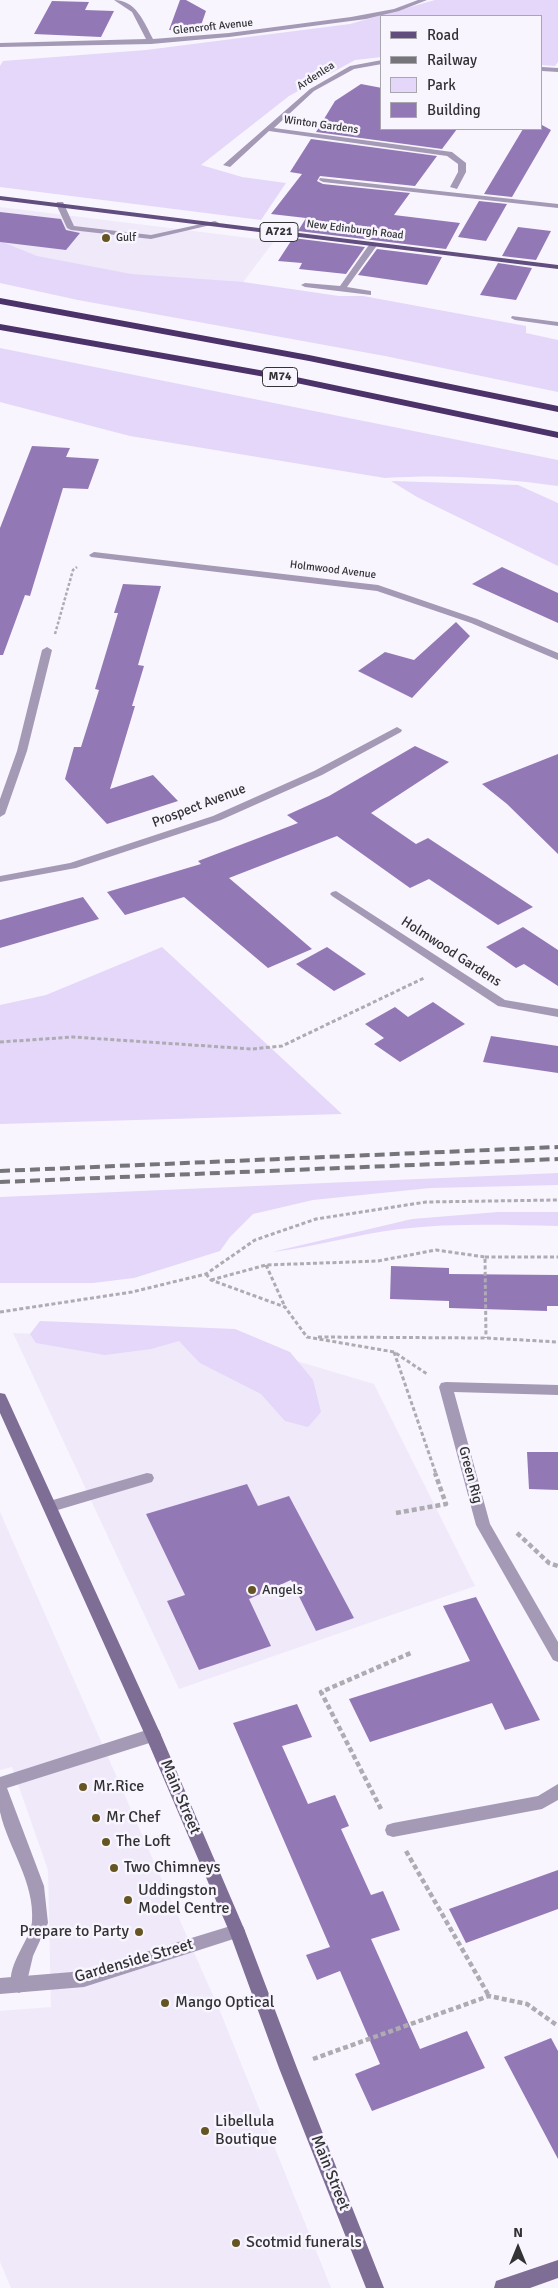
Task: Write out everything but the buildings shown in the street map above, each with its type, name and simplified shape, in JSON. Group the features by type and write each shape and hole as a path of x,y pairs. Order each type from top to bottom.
{"highway":[{"name":"M74","path":"0,301 309,358 558,409"},
{"name":"M74","path":"0,327 282,377 558,436"}],"main road":[{"name":"New Edinburgh Road","path":"0,198 558,267"},
{"name":"Main Street","path":"0,1398 51,1506 153,1735 237,1931 288,2068 375,2288"},
{"path":"503,2288 558,2269"}],"street":[{"path":"117,0 135,11 151,42"},
{"name":"Glencroft Avenue","path":"0,46 97,45 223,37 376,14 424,0"},
{"name":"Ardenlea","path":"226,165 312,90 352,67 380,62"},
{"path":"543,69 558,70"},
{"name":"Winton Gardens","path":"268,129 449,154 462,163 462,172 454,187"},
{"path":"323,180 558,206"},
{"path":"60,204 72,228 151,238 215,224"},
{"path":"342,289 374,244"},
{"path":"305,285 368,293"},
{"path":"515,318 558,324"},
{"name":"Holmwood Avenue","path":"94,555 378,588 474,620 558,657"},
{"path":"0,814 22,752 47,650"},
{"name":"Prospect Avenue","path":"0,879 72,866 217,818 318,773 397,730"},
{"name":"Holmwood Gardens","path":"336,894 502,1003 558,1013"},
{"path":"446,1387 558,1390"},
{"name":"Green Rig","path":"446,1387 483,1525 558,1656"},
{"path":"51,1506 147,1478"},
{"path":"0,1784 153,1735"},
{"path":"0,1790 36,1886 40,1923 25,1956 19,1984"},
{"path":"393,1830 542,1802 558,1790"},
{"name":"Gardenside Street","path":"0,1986 84,1979 237,1931"}],"path":[{"path":"56,631 73,570 94,555"},
{"path":"0,1042 73,1037 252,1049 282,1046 447,967"},
{"path":"0,1312 132,1292 206,1274 255,1240 316,1219 426,1202 558,1200"},
{"path":"211,1280 266,1265 378,1261 436,1250 484,1257 558,1257"},
{"path":"484,1257 486,1338"},
{"path":"266,1265 285,1307 307,1337 394,1352 446,1387"},
{"path":"206,1274 211,1280 285,1307"},
{"path":"307,1337 486,1338 558,1342"},
{"path":"394,1352 446,1504 396,1513"},
{"path":"288,2068 490,1996 509,1998 537,2007 558,2026"}],"shaded area":[{"path":"0,207 274,241 235,293 0,251"},
{"path":"13,1333 236,1343 374,1384 475,1586 179,1689"},
{"path":"0,1512 222,2016 331,2288 11,2288 0,2262 0,2011 51,2007 48,1870 12,1767 0,1770"}],"green space":[{"path":"435,0 558,0 558,62 555,66 543,65 543,15 382,15"},
{"path":"380,16 380,57 355,60 289,96 201,165 242,177 286,183 261,220 0,187 0,66 3,61 146,50 350,24"},
{"path":"0,241 37,256 131,274 243,282 339,296 363,296 526,326 526,333 558,340 558,392 385,356 78,300 0,283"},
{"path":"0,348 558,460 558,486 472,477 428,476 385,478 130,436 0,402"},
{"path":"391,481 518,485 558,503 558,566 417,497"},
{"path":"162,947 342,1114 0,1124 0,1005 46,995"},
{"path":"558,1173 558,1185 430,1188 313,1200 253,1214 230,1237 220,1251 134,1278 93,1283 0,1283 0,1197"},
{"path":"498,1212 558,1212 558,1226 479,1225 420,1227 384,1231 272,1252 412,1219"},
{"path":"40,1321 235,1329 290,1352 313,1380 321,1412 308,1427 285,1421 261,1394 200,1363 179,1341 151,1349 105,1355 36,1343 30,1334"}],"railway":[{"path":"0,1171 558,1147"},
{"path":"0,1182 558,1159"}],"place":[{"name":"Gulf","path":"106,238"},
{"name":"Angels","path":"252,1590"},
{"name":"Mr.Rice","path":"83,1787"},
{"name":"Mr Chef","path":"96,1818"},
{"name":"The Loft","path":"106,1842"},
{"name":"Two Chimneys","path":"114,1868"},
{"name":"Uddingston Model Centre","path":"128,1900"},
{"name":"Prepare to Party","path":"139,1932"},
{"name":"Mango Optical","path":"165,2003"},
{"name":"Libellula Boutique","path":"205,2131"},
{"name":"Scotmid funerals","path":"236,2243"}]}
